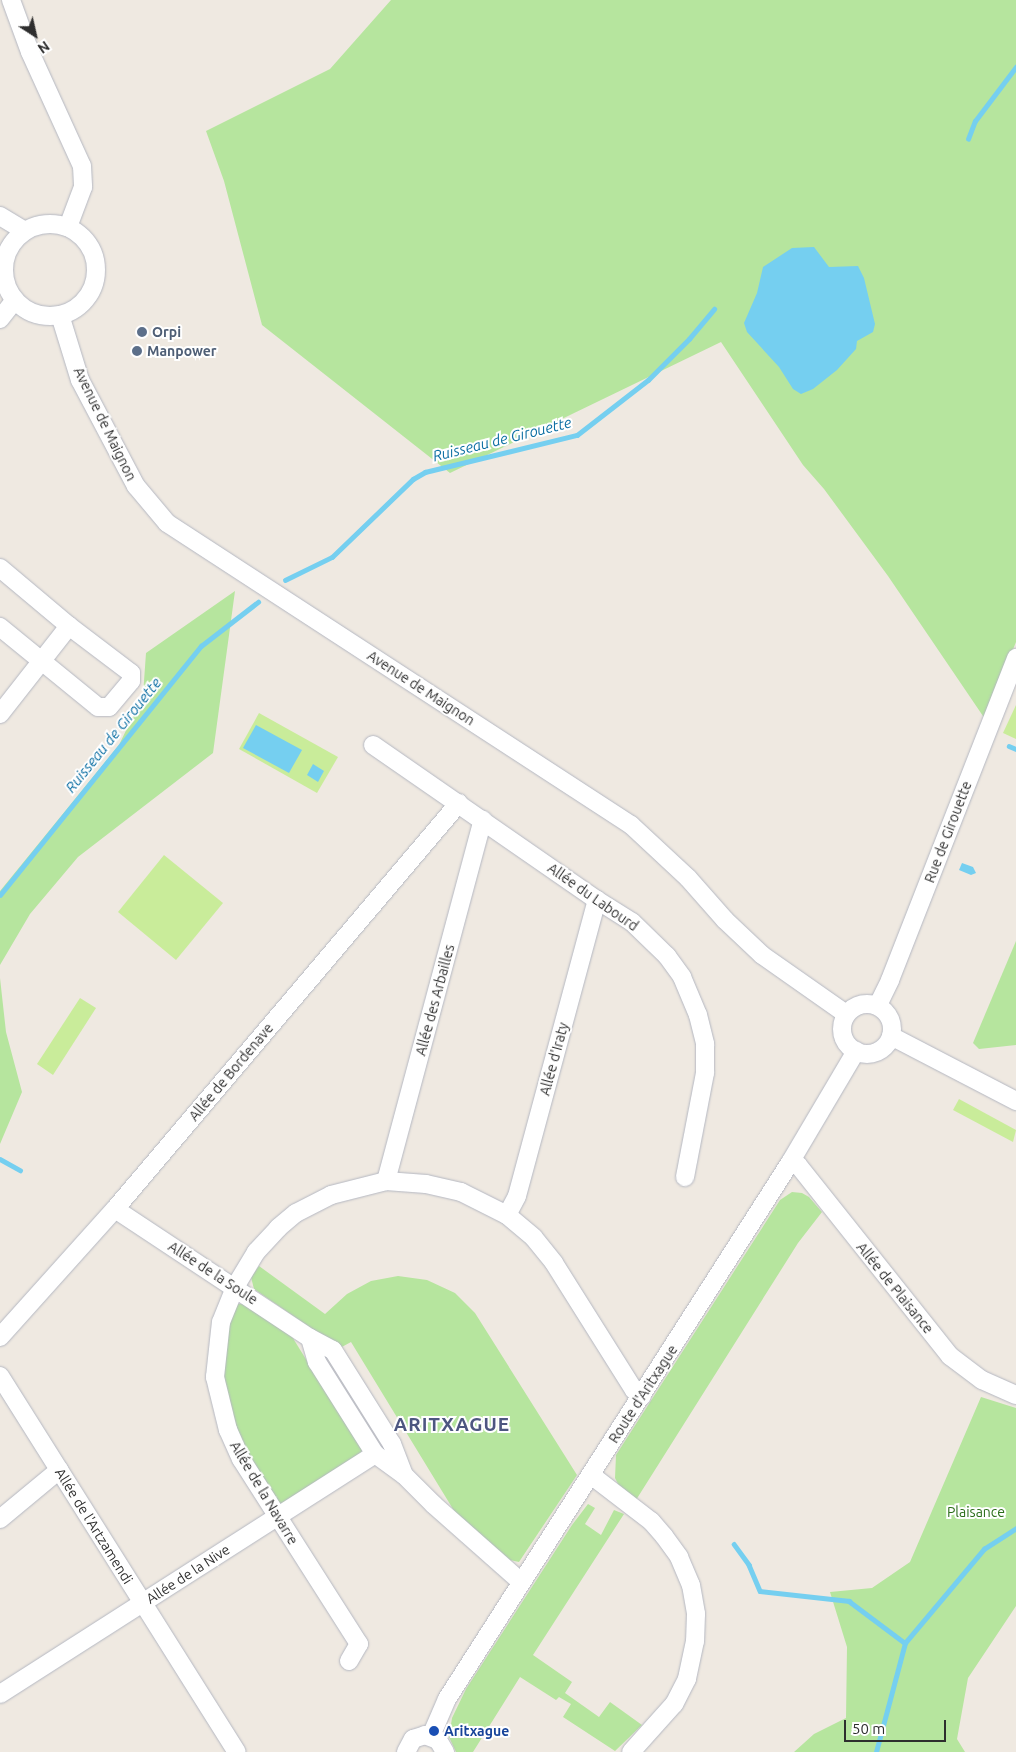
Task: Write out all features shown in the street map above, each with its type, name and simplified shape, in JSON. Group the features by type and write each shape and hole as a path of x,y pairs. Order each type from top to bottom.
{"street":[{"path":"11,0 30,52 82,166 83,187 68,227"},
{"path":"0,216 25,231"},
{"path":"46,224 68,227 80,235 90,246 95,260 96,275 91,292 83,302 72,310 60,315 36,314 15,300 8,288 2,257 25,231 46,224"},
{"path":"0,319 15,300"},
{"name":"Avenue de Maignon","path":"60,315 84,388 136,486 167,523 630,826 688,878 725,920 762,954 846,1014"},
{"path":"0,627 98,707 109,707 131,681 131,673 1,571"},
{"path":"0,714 69,626"},
{"name":"Rue de Girouette","path":"878,1006 890,980 1016,658"},
{"name":"Allée du Labourd","path":"373,745 597,900 632,922 667,956 682,977 698,1015 705,1044 704,1073 685,1177"},
{"name":"Allée de Bordenave","path":"0,1337 115,1209 459,803"},
{"name":"Allée des Arbailles","path":"386,1180 483,820"},
{"name":"Allée d'Iraty","path":"507,1215 517,1196 597,900"},
{"path":"864,1004 878,1006 884,1010 891,1022 891,1036 879,1051 870,1054 856,1051 844,1039 842,1022 851,1009 864,1004"},
{"path":"891,1036 1016,1101"},
{"name":"Route d'Aritxague","path":"431,1736 447,1699 791,1162 856,1051"},
{"name":"Allée de Plaisance","path":"791,1162 798,1165 950,1356 982,1380 1016,1395"},
{"name":"Allée de la Navarre","path":"349,1661 359,1644 241,1459 228,1430 216,1377 221,1322 235,1287 256,1252 278,1228 296,1214 331,1195 386,1180 426,1184 461,1192 507,1215 534,1238 554,1264 634,1390 642,1396"},
{"name":"Allée de la Soule","path":"115,1209 310,1338 333,1350 392,1444 404,1475"},
{"name":"Allée de la Soule","path":"310,1338 316,1362 375,1454 404,1475 434,1505 521,1582"},
{"name":"Allée de l'Artzamendi","path":"0,1376 237,1752"},
{"name":"Allée de la Nive","path":"0,1694 375,1454"},
{"path":"0,1518 59,1470"},
{"path":"591,1475 651,1521 664,1536 679,1557 691,1585 696,1614 694,1640 687,1679 674,1704 631,1752"},
{"path":"406,1752 413,1739 425,1735 438,1740 445,1752"}],"green space":[{"path":"391,0 1016,0 1016,642 985,719 888,576 824,489 803,465 721,342 450,473 262,325 224,181 206,131 330,69"},
{"path":"235,591 213,753 78,857 30,914 0,965 0,891 119,745 143,695 146,653"},
{"path":"1016,705 1016,739 1003,733"},
{"path":"259,713 338,757 317,793 239,749"},
{"path":"164,855 223,903 176,960 118,912"},
{"path":"1016,941 1016,1045 979,1049 973,1043"},
{"path":"0,978 6,1032 22,1092 0,1144"},
{"path":"80,998 96,1008 53,1075 37,1064"},
{"path":"959,1099 1016,1130 1013,1142 953,1110"},
{"path":"792,1192 802,1193 809,1197 822,1212 798,1243 636,1500 619,1486 615,1478 616,1455 780,1200"},
{"path":"259,1266 325,1314 347,1294 371,1281 398,1276 427,1280 455,1293 475,1313 577,1475 519,1562 510,1560 456,1514 351,1342 340,1348 254,1289 251,1277"},
{"path":"236,1304 244,1304 291,1335 362,1450 360,1456 285,1505 276,1503 247,1460 224,1390 224,1344"},
{"name":"Plaisance","path":"981,1397 1016,1408 1016,1606 968,1678 957,1739 965,1752 794,1752 814,1734 846,1718 847,1647 830,1592 872,1588 910,1562"},
{"path":"588,1504 595,1508 585,1524 601,1535 614,1510 624,1514 533,1655 572,1682 565,1693 599,1717 610,1702 642,1725 615,1751 563,1717 571,1704 559,1697 556,1700 520,1677 473,1752 456,1752 449,1737 452,1718 466,1689 572,1525"}],"water":[{"path":"814,247 829,267 858,266 864,278 875,324 873,332 857,341 856,349 837,370 813,389 801,394 793,389 779,367 747,332 744,323 757,293 763,267 792,248"},
{"path":"256,725 302,750 289,773 243,748"},
{"path":"313,764 324,771 318,782 307,775"},
{"path":"962,863 973,867 976,873 971,875 959,870"}],"waterway":[{"name":"Ruisseau de Girouette","path":"968,139 975,121 1016,67"},
{"name":"Ruisseau de Girouette","path":"285,580 332,557 413,479 425,472 577,435 648,380 689,339 714,309"},
{"name":"Ruisseau de Girouette","path":"0,895 201,646 258,602"},
{"path":"1009,746 1016,749"},
{"name":"Ruisseau de Girouette","path":"0,1159 20,1170"},
{"path":"876,1752 905,1643 984,1549 1016,1528"},
{"path":"734,1544 749,1565 760,1591 849,1601 905,1643"}],"place":[{"name":"Orpi","path":"142,332"},
{"name":"Manpower","path":"137,351"},
{"name":"Aritxague","path":"434,1731"}],"district":[{"name":"ARITXAGUE","path":"452,1425"}]}
